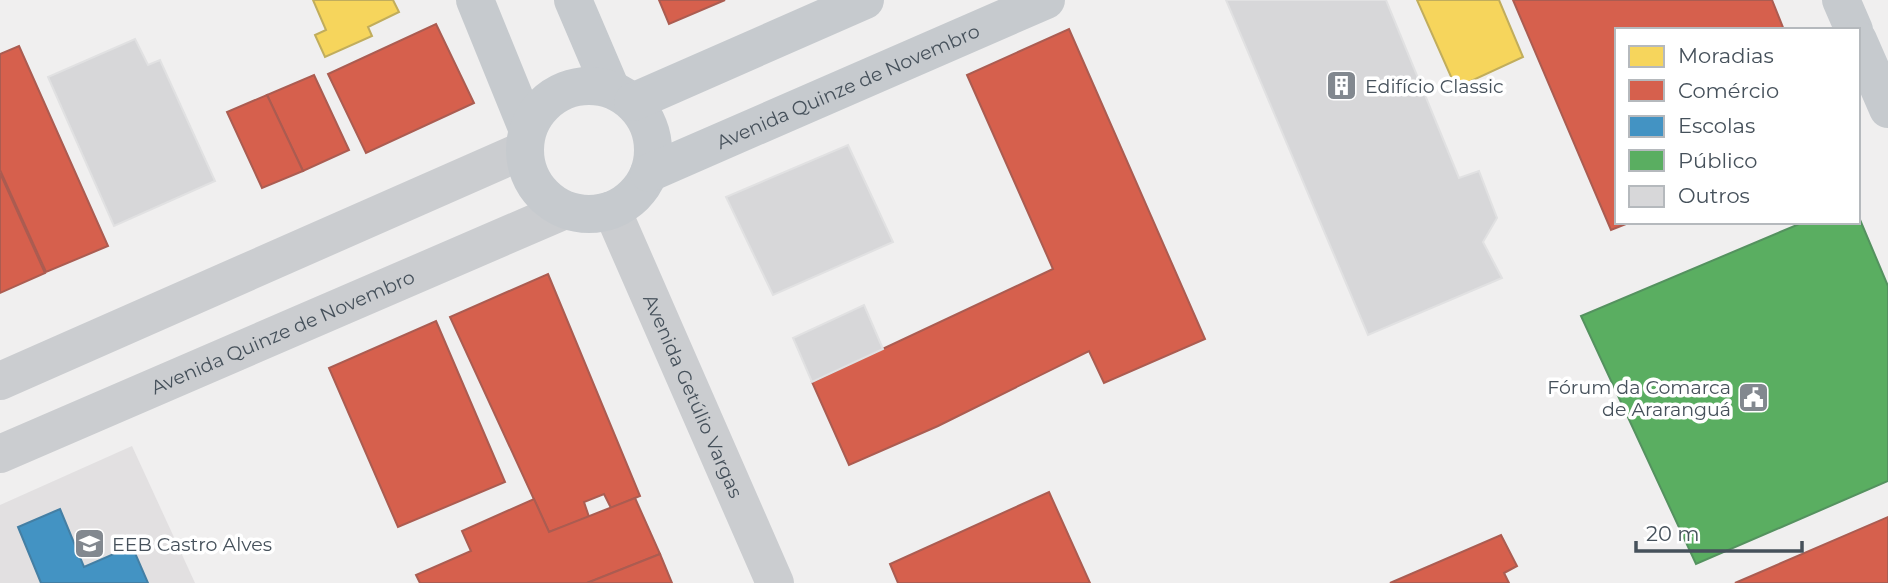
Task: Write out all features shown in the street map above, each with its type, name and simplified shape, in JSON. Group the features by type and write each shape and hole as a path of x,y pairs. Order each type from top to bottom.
{"main road":[{"path":"475,0 525,139 526,169 535,186 548,200 565,210 597,214 612,210 628,201 641,188 649,173 653,154 652,136 645,117 622,96 573,0"},
{"path":"525,139 537,110 552,96 570,88 590,85 622,96 865,0"},
{"name":"Avenida Quinze de Novembro","path":"649,173 1046,0"},
{"path":"1841,0 1853,28"},
{"path":"1860,45 1888,109"}],"street":[{"path":"0,381 525,139"},
{"name":"Avenida Quinze de Novembro","path":"0,454 565,210"},
{"name":"Avenida Getúlio Vargas","path":"612,210 775,583"}],"shaded area":[{"name":"EEB Castro Alves","path":"132,446 195,583 0,583 0,505"}],"building: Moradias":[{"path":"313,0 393,0 399,12 368,27 372,36 325,57 315,35 326,30"},
{"path":"1417,0 1499,0 1523,57 1456,88"}],"building: Comércio":[{"path":"659,0 725,0 669,24"},
{"path":"1513,0 1772,0 1783,28 1615,28 1615,224 1626,224 1611,230"},
{"path":"436,24 474,103 366,153 328,74"},
{"path":"1069,29 1205,339 1104,383 1089,351 938,426 849,465 812,382 1053,269 967,75"},
{"path":"19,46 108,246 46,272 0,170 0,54"},
{"path":"314,75 349,150 303,171 267,95"},
{"path":"267,95 303,171 262,188 227,112"},
{"path":"0,173 45,273 0,293"},
{"path":"548,274 640,496 611,508 604,494 584,502 589,517 549,532 450,317"},
{"path":"436,321 505,482 398,527 329,368"},
{"path":"1049,492 1090,583 898,583 890,564"},
{"path":"635,498 660,554 587,583 420,583 416,575 471,551 462,531 534,499 549,532"},
{"path":"1888,517 1888,583 1735,583"},
{"path":"1501,535 1517,566 1504,573 1509,583 1390,583"},
{"path":"660,554 672,583 587,583"}],"building: Escolas":[{"path":"60,509 84,567 132,546 148,583 41,583 18,527"}],"building: Público":[{"name":"Fórum da Comarca de Araranguá","path":"1860,220 1888,286 1888,481 1696,564 1581,316 1799,224 1860,224"}],"building: Outros":[{"name":"Edifício Classic","path":"1226,0 1386,0 1459,178 1479,171 1497,218 1483,242 1502,278 1368,335"},
{"path":"135,39 148,65 160,60 215,181 114,226 48,77"},
{"path":"848,145 893,242 773,295 726,197"},
{"path":"864,305 883,349 812,382 793,338"}],"place":[{"name":"Edifício Classic","path":"1342,86"},
{"name":"Fórum da Comarca de Araranguá","path":"1754,398"},
{"name":"EEB Castro Alves","path":"89,544"}]}
